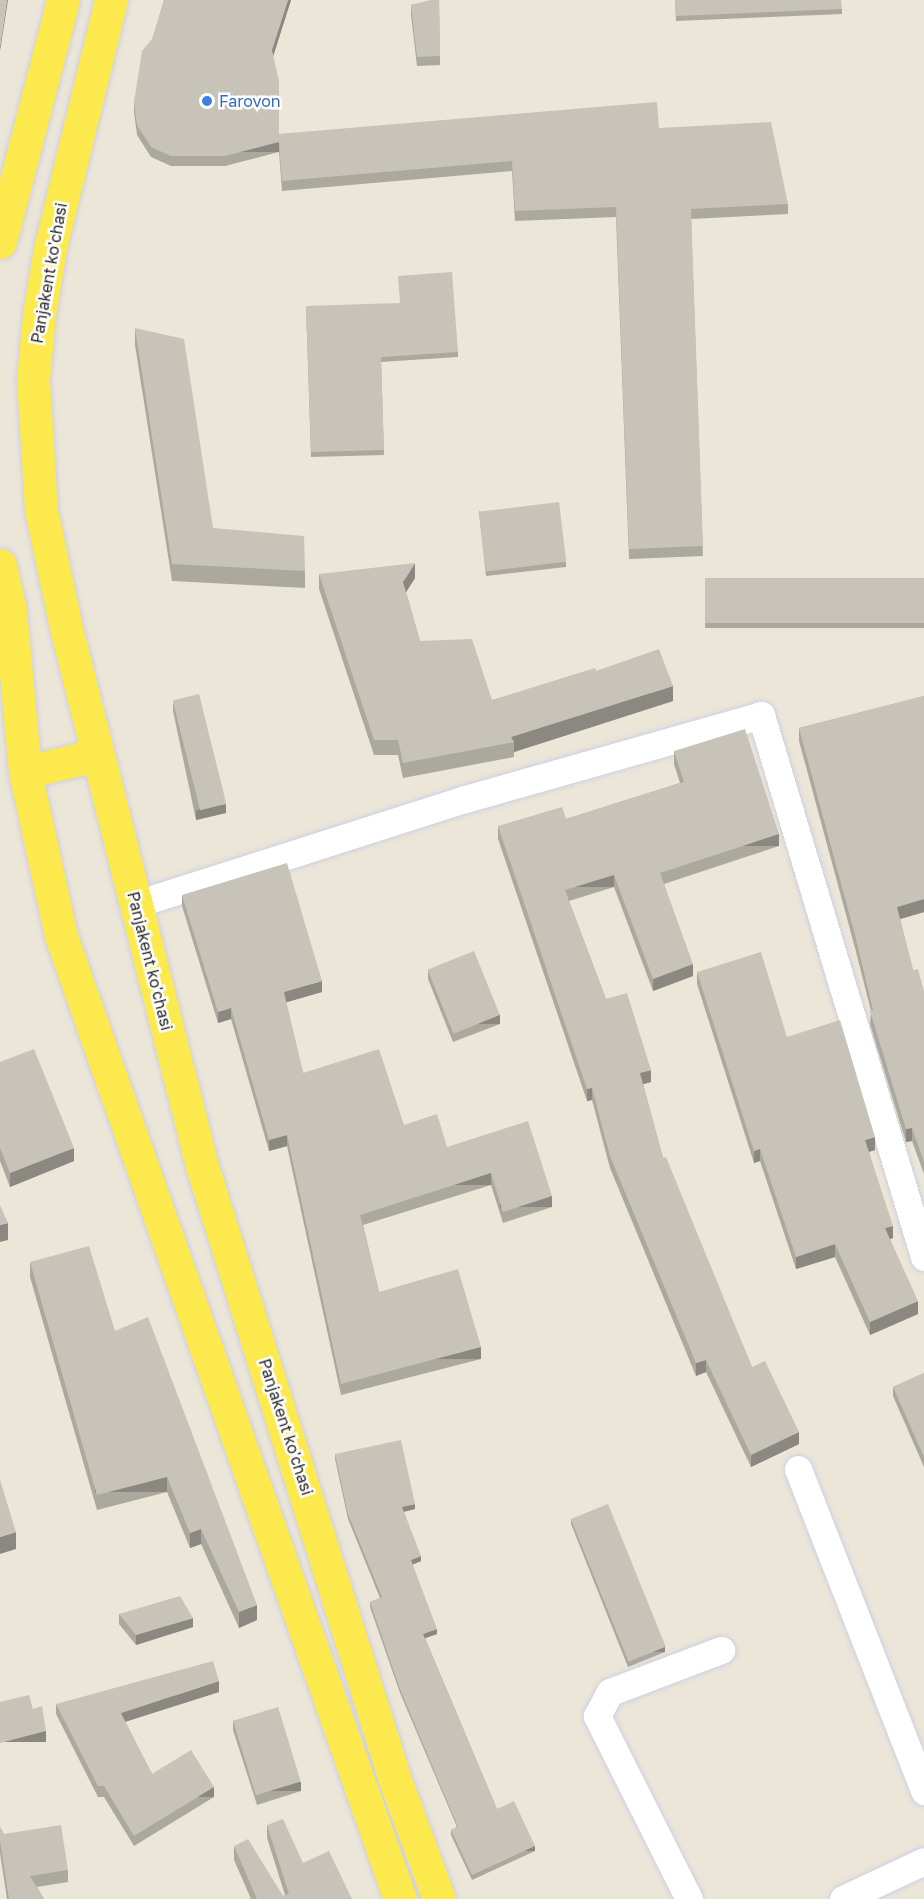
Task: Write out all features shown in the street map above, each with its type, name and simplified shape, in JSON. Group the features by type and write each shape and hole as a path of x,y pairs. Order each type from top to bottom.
{"main road":[{"path":"0,242 63,0"},
{"name":"Panjakent ko'chasi","path":"111,0 50,249 33,380 41,510 97,755 202,1166 395,1780 439,1899"},
{"path":"0,565 10,610 25,772 60,936 400,1899"},
{"path":"25,772 97,755"}],"street":[{"path":"136,904 465,799 761,714 924,1257"},
{"path":"798,1468 924,1791"},
{"path":"689,1899 597,1716 610,1692 721,1650"},
{"path":"843,1899 924,1861"}],"building":[{"path":"0,0 7,0 0,46"},
{"path":"164,0 288,0 272,50 279,81 279,134 657,102 659,128 771,122 788,204 691,209 703,546 629,549 616,207 515,211 512,161 282,181 279,142 225,156 171,156 151,147 137,125 134,102 142,51 152,39"},
{"path":"439,0 440,56 417,57 411,5"},
{"path":"675,0 841,0 842,9 676,16"},
{"path":"452,272 458,352 381,357 384,450 311,452 306,306 400,303 398,276"},
{"path":"135,328 184,339 213,528 304,536 305,571 172,564"},
{"path":"559,502 566,562 486,571 479,512"},
{"path":"415,563 403,582 420,641 472,639 492,700 595,668 596,671 659,649 673,686 511,737 514,742 403,763 398,740 374,740 319,574"},
{"path":"705,578 924,578 924,623 705,623"},
{"path":"199,694 226,804 200,810 173,701"},
{"path":"924,696 924,899 897,907 913,970 918,969 924,992 924,1162 912,1128 906,1129 870,1011 873,1010 855,935 799,728"},
{"path":"745,729 779,834 660,873 693,964 653,979 614,875 565,890 606,999 627,993 651,1070 640,1073 663,1158 666,1157 752,1367 765,1361 799,1432 751,1455 706,1360 696,1363 610,1156 592,1088 587,1089 498,826 562,807 566,819 684,782 674,751"},
{"path":"287,863 322,981 284,992 303,1073 379,1049 404,1125 437,1114 447,1147 528,1121 552,1196 503,1212 491,1173 360,1215 379,1292 458,1269 481,1347 341,1384 287,1135 269,1140 231,1008 218,1012 182,895"},
{"path":"474,951 500,1015 453,1034 428,970"},
{"path":"761,952 787,1037 840,1020 875,1137 865,1140 893,1226 885,1228 918,1301 870,1322 835,1244 796,1257 760,1149 754,1151 697,972"},
{"path":"34,1049 74,1148 10,1173 0,1148 0,1062"},
{"path":"0,1205 8,1223 0,1225"},
{"path":"89,1246 115,1331 148,1317 257,1605 239,1612 201,1529 190,1533 167,1477 97,1495 30,1262"},
{"path":"924,1373 924,1457 893,1387"},
{"path":"401,1440 415,1504 402,1507 421,1556 411,1560 437,1629 423,1634 497,1809 514,1801 535,1846 472,1875 451,1830 458,1827 400,1689 370,1602 382,1597 348,1514 335,1454"},
{"path":"0,1480 16,1532 0,1537"},
{"path":"608,1504 666,1647 629,1662 571,1519"},
{"path":"180,1596 193,1618 136,1635 119,1614"},
{"path":"213,1661 219,1681 121,1713 152,1774 191,1750 214,1787 134,1836 104,1786 98,1786 56,1704"},
{"path":"29,1695 33,1709 42,1706 46,1731 0,1743 0,1702"},
{"path":"278,1707 301,1782 256,1795 233,1721"},
{"path":"283,1819 303,1863 329,1851 352,1899 257,1899 234,1846 248,1839 283,1896 289,1894 267,1825"},
{"path":"61,1825 68,1870 30,1876 44,1899 9,1899 0,1827 4,1834"}],"place":[{"name":"Farovon","path":"207,101"}]}
